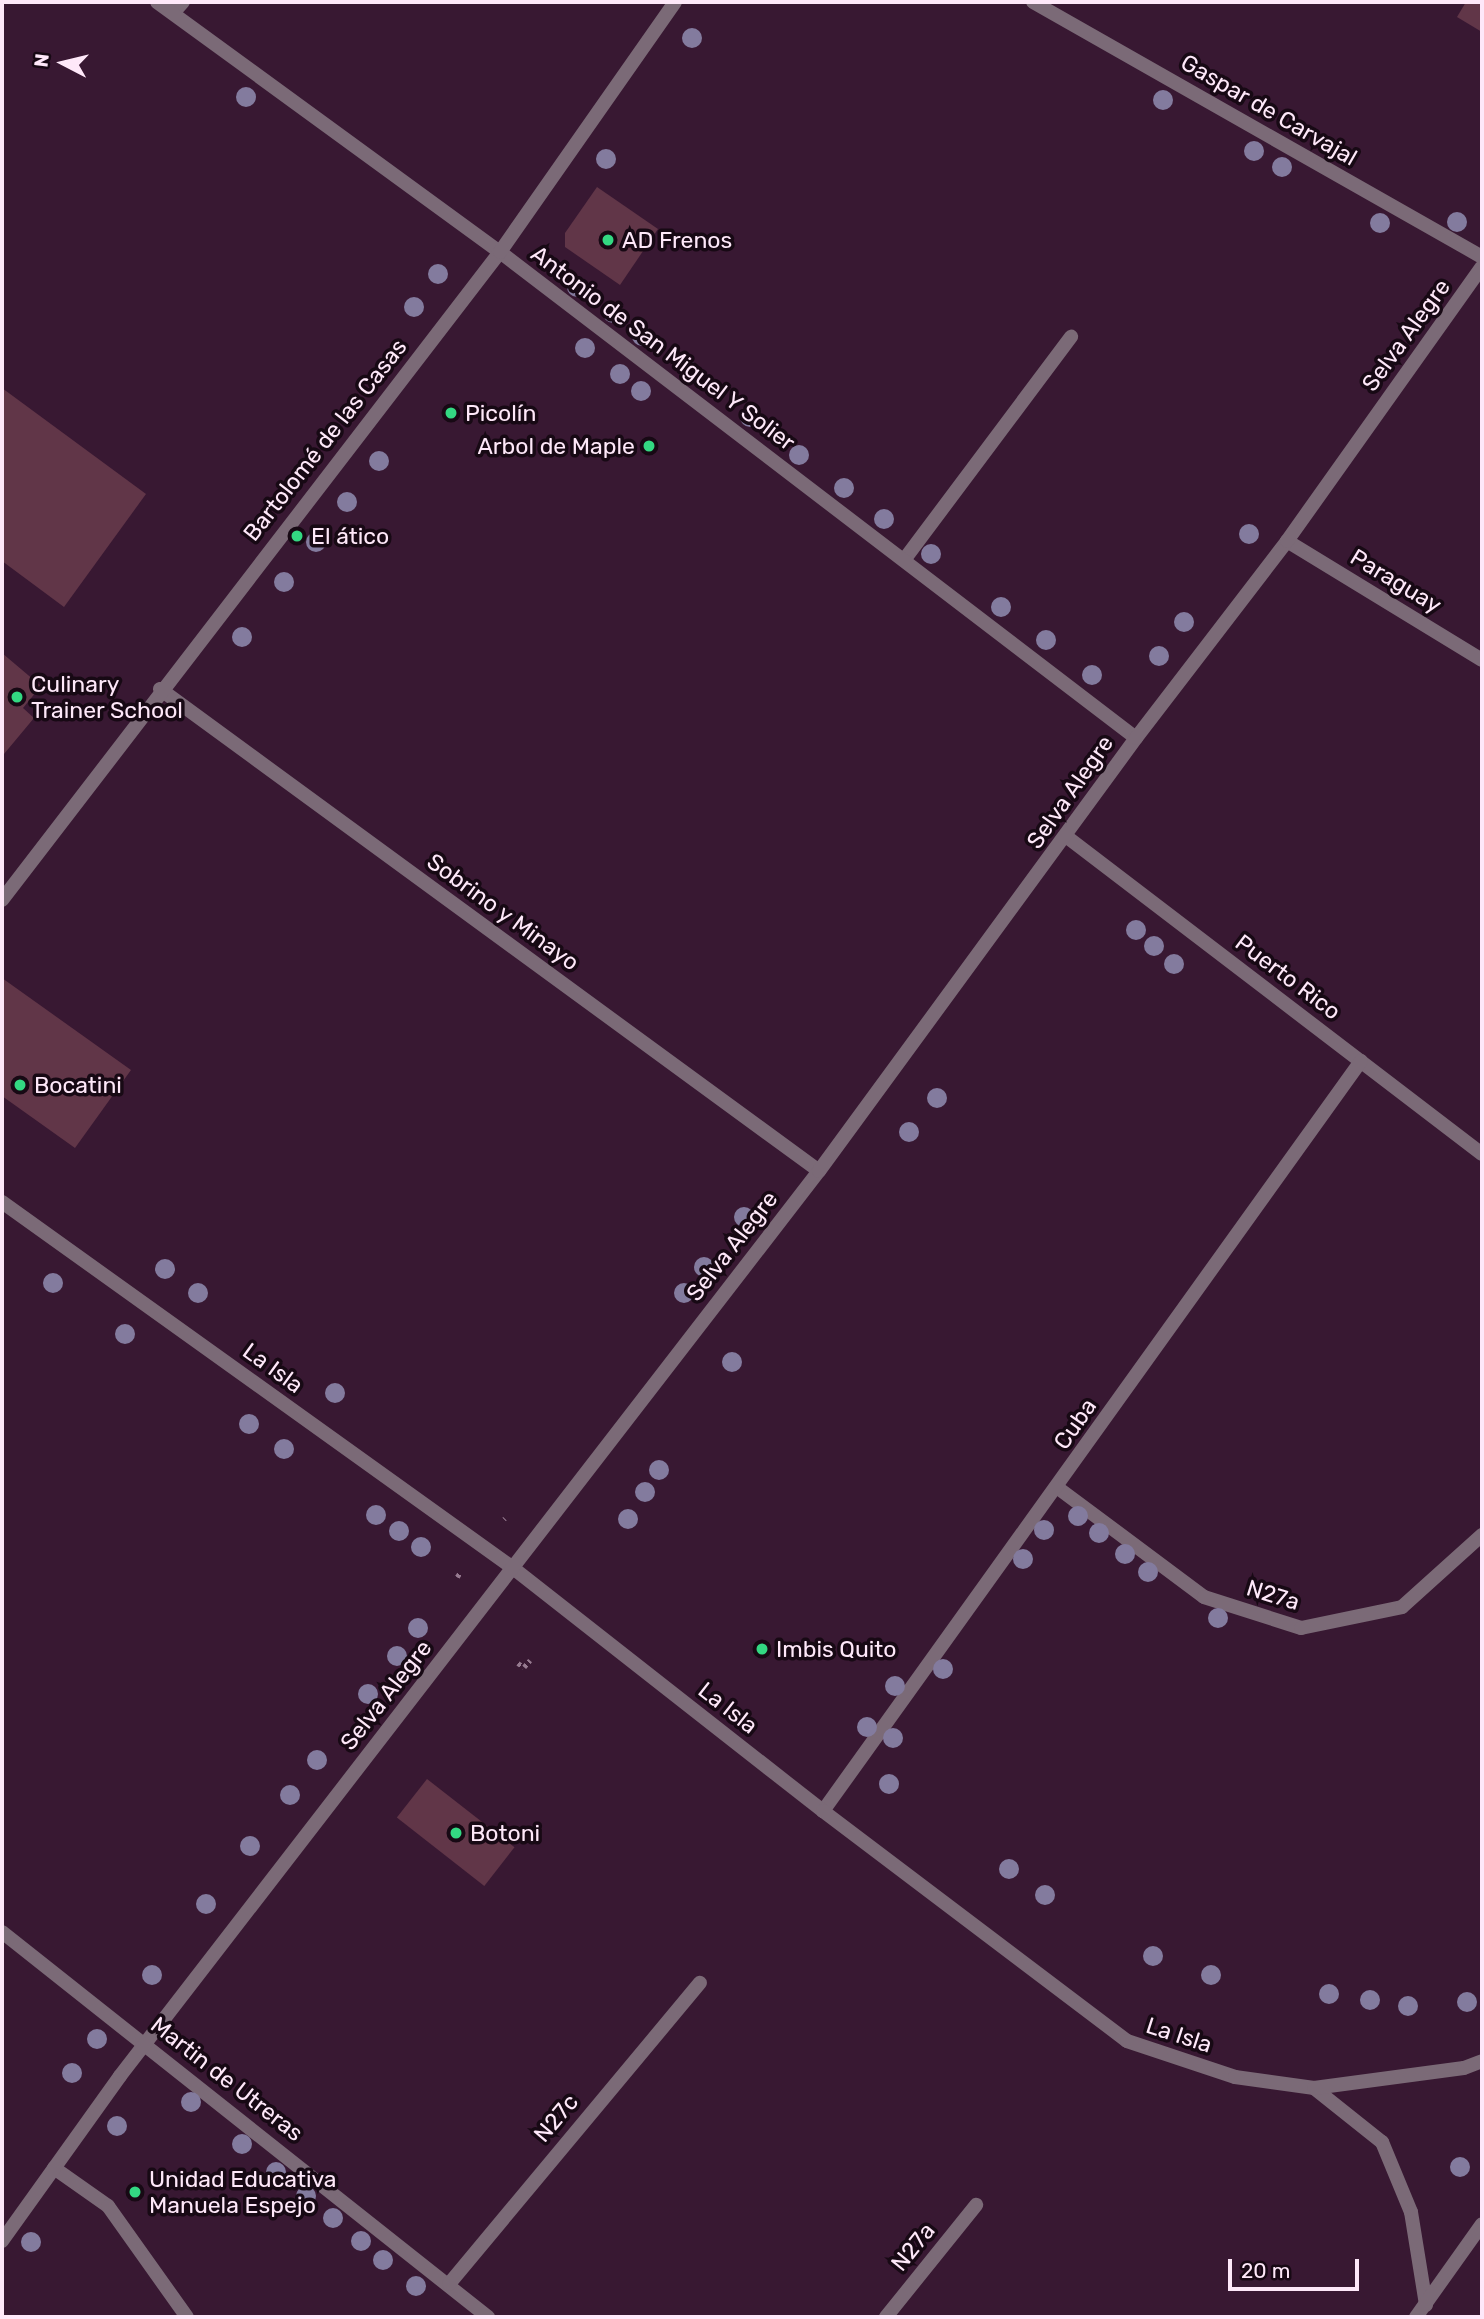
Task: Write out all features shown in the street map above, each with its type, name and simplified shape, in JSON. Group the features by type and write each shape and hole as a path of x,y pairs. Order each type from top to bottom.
{"street":[{"name":"Antonio de San Miguel Y Solier","path":"158,2 178,7 1136,738"},
{"name":"Bartolomé de las Casas","path":"2,900 160,689 500,252 676,2"},
{"name":"Gaspar de Carvajal","path":"1033,2 1482,257"},
{"name":"Selva Alegre","path":"2,2241 145,2044 819,1171 1136,738 1287,541 1482,267"},
{"path":"904,560 1071,337"},
{"name":"Paraguay","path":"1287,541 1482,660"},
{"name":"Sobrino y Minayo","path":"160,689 819,1171"},
{"name":"Puerto Rico","path":"1066,837 1482,1154"},
{"name":"Cuba","path":"823,1811 1058,1488 1361,1061"},
{"name":"La Isla","path":"2,1202 513,1568 823,1811 1127,2041 1236,2077 1314,2088 1464,2068 1482,2061"},
{"name":"N27a","path":"1058,1488 1204,1597 1301,1628 1402,1606 1482,1535"},
{"name":"Martin de Utreras","path":"2,1932 488,2317"},
{"name":"N27c","path":"449,2284 700,1983"},
{"path":"1314,2088 1382,2142 1411,2212 1426,2305"},
{"path":"54,2168 108,2206 187,2317"},
{"name":"N27a","path":"886,2317 976,2205"},
{"path":"1416,2317 1482,2224"}],"path":[{"path":"518,1663 524,1667 530,1660"}],"building":[{"path":"1466,2 1482,2 1482,32 1457,17"},
{"name":"AD Frenos","path":"597,187 658,229 620,285 565,247 565,233"},
{"path":"2,388 146,494 64,607 2,561"},
{"name":"Culinary Trainer School","path":"2,653 41,686 23,708 34,718 4,754"},
{"path":"2,978 131,1070 75,1148 2,1096"},
{"name":"Botoni","path":"427,1779 514,1847 484,1886 397,1818"}],"place":[{"name":"AD Frenos","path":"608,240"},
{"name":"Picolín","path":"451,413"},
{"name":"Arbol de Maple","path":"649,446"},
{"name":"El ático","path":"297,536"},
{"name":"Culinary Trainer School","path":"17,697"},
{"name":"Bocatini","path":"20,1085"},
{"name":"Imbis Quito","path":"762,1649"},
{"name":"Botoni","path":"456,1833"},
{"name":"Unidad Educativa Manuela Espejo","path":"135,2192"}]}
